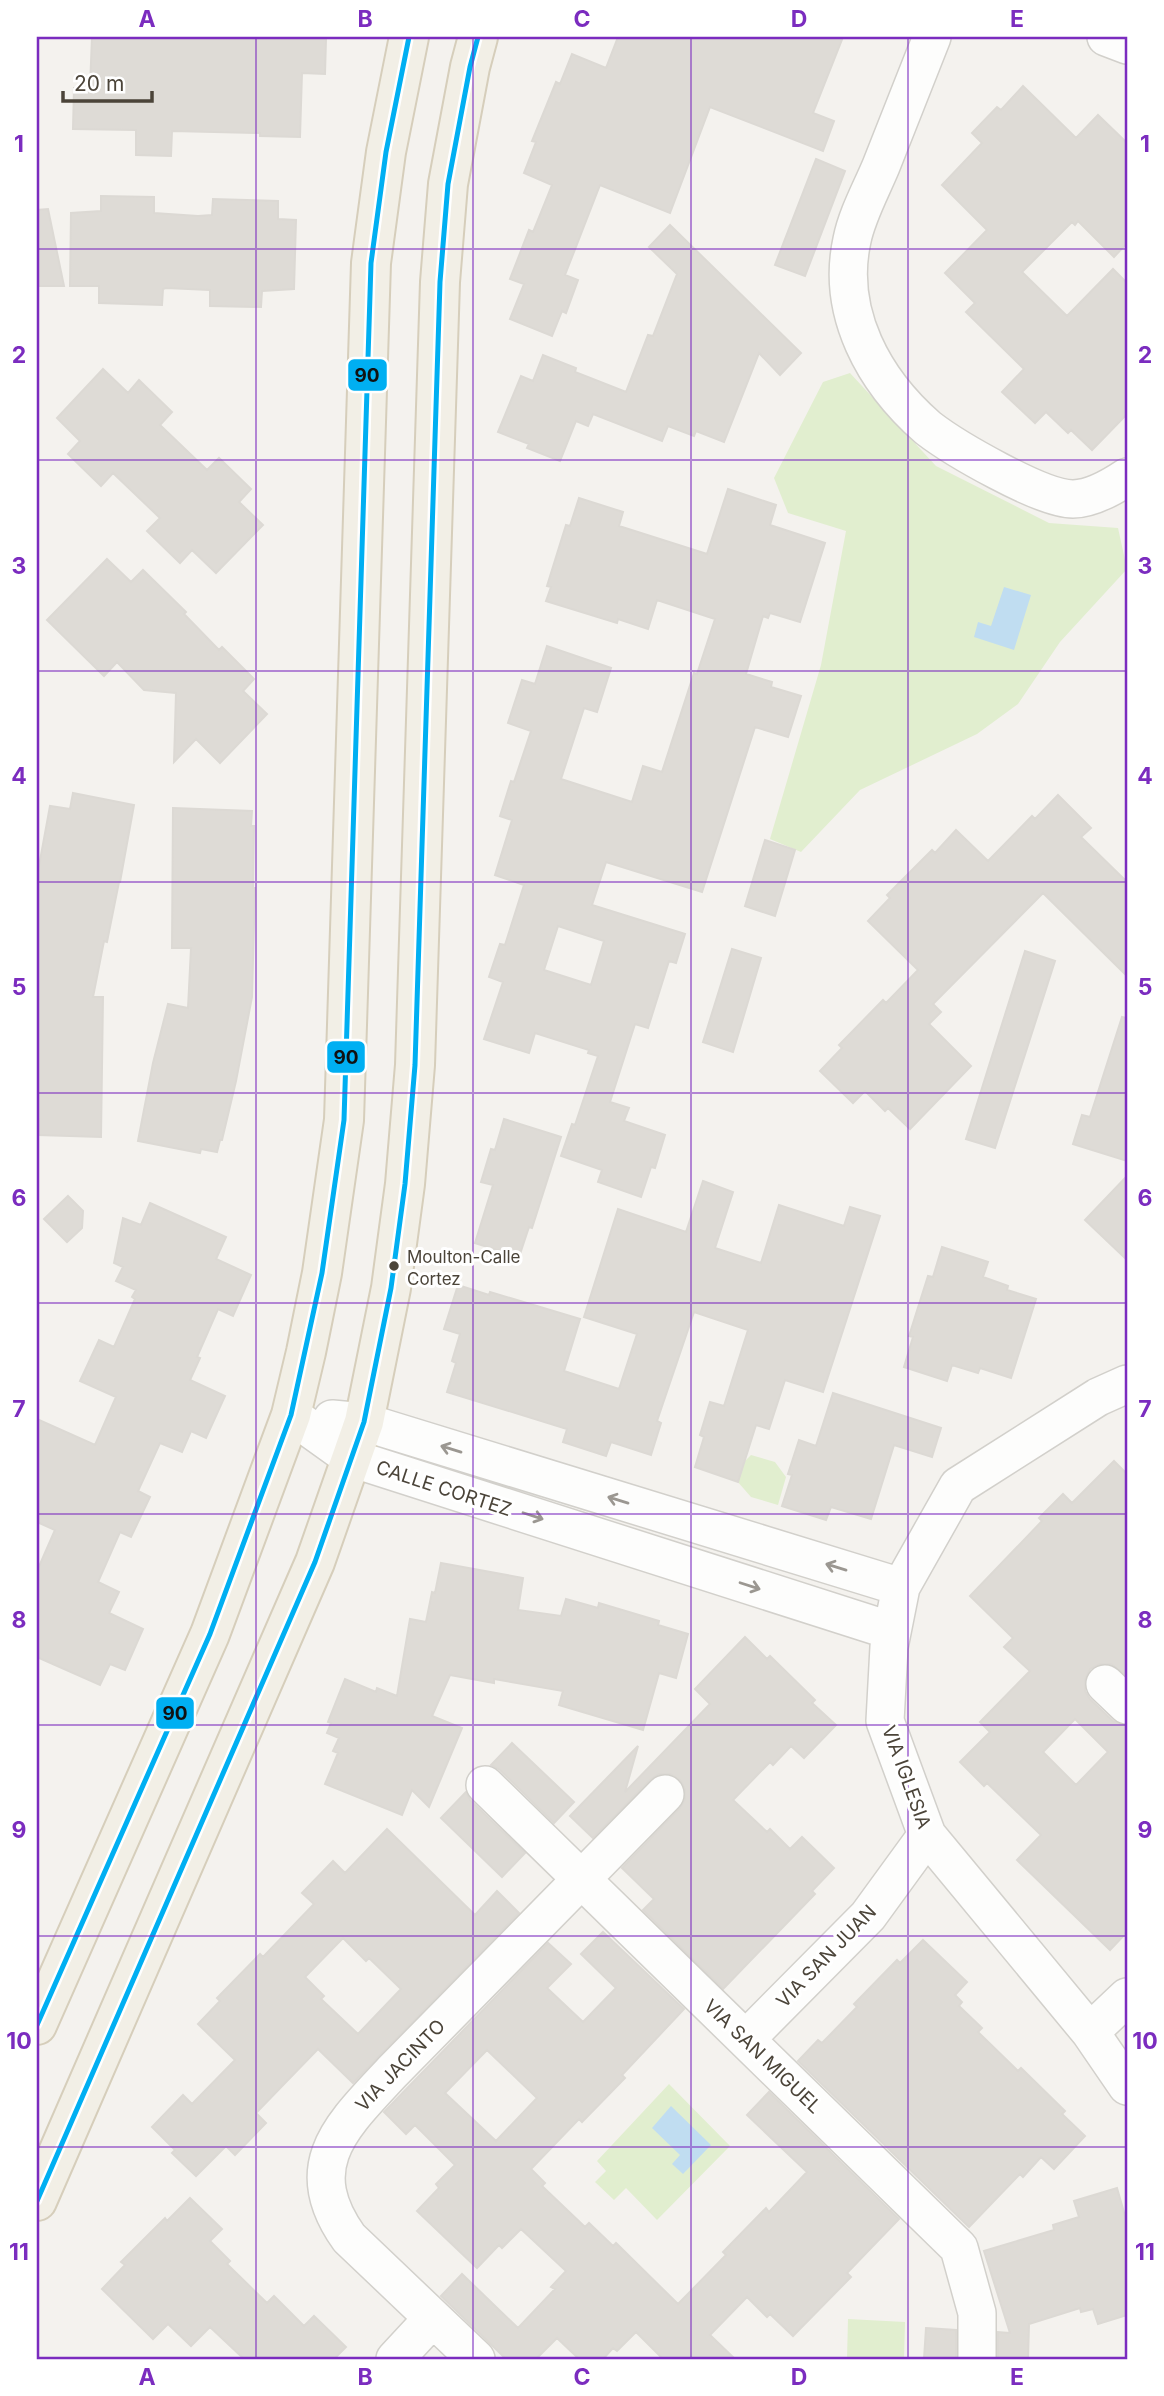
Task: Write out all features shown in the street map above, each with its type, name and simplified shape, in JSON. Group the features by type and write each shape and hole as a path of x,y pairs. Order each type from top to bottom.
{"main road":[{"path":"37,2025 210,1634 290,1415 322,1273 344,1120 371,263 386,152 409,37"},
{"path":"37,2201 300,1599 364,1422 391,1288 405,1184 414,1079 433,566 440,282 448,184 478,37"}],"street":[{"path":"932,37 852,237 847,285 853,320 873,364 918,419 928,428 1018,481 1054,496 1074,499 1108,489 1127,477"},
{"path":"1106,37 1127,45"},
{"name":"VIA IGLESIA","path":"1127,1384 1098,1397 958,1486 901,1587 892,1631 885,1721 927,1835 1090,2032 1127,2086"},
{"name":"CALLE CORTEZ","path":"290,1415 364,1422 901,1587"},
{"name":"CALLE CORTEZ","path":"290,1415 351,1458 892,1631"},
{"name":"VIA SAN MIGUEL","path":"485,1785 959,2248 977,2313 977,2359"},
{"name":"VIA JACINTO","path":"475,2359 349,2238 328,2198 327,2164 331,2149 336,2136 357,2109 665,1794"},
{"name":"VIA SAN JUAN","path":"746,2039 868,1916 927,1835"},
{"path":"1090,2032 1127,1997"},
{"path":"395,2359 433,2318"}],"green space":[{"path":"850,373 936,466 1049,523 1118,528 1127,569 1060,642 1018,704 977,734 860,790 801,852 770,839 821,665 846,531 788,513 774,478 823,382"},
{"path":"751,1455 775,1462 786,1477 778,1505 751,1497 737,1481 742,1464"},
{"path":"669,2084 730,2146 657,2220 626,2188 614,2200 595,2182 606,2171 597,2161"},
{"path":"848,2319 905,2322 904,2359 847,2359"}],"water":[{"path":"1004,587 1031,595 1014,650 974,637 978,622 991,626"},
{"path":"671,2106 711,2145 683,2174 672,2164 680,2155 652,2128"}],"building":[{"path":"92,37 326,39 325,74 302,73 300,137 260,136 260,133 172,131 171,156 136,155 136,130 73,129 74,88 90,88"},
{"path":"618,37 843,37 813,113 834,121 823,151 710,107 670,213 600,185 565,275 578,280 566,313 562,311 552,336 510,319 524,284 510,279 529,230 533,232 552,185 524,173 536,142 532,141 556,82 560,84 572,54 606,68"},
{"path":"1023,86 1076,138 1098,115 1127,143 1127,243 1114,257 1078,221 1075,225 1072,222 1022,272 1067,316 1113,269 1127,283 1127,414 1092,450 1071,430 1068,433 1046,412 1035,423 1002,392 1024,369 966,312 975,303 945,273 987,230 942,185 982,143 972,133 997,107 1001,110"},
{"path":"816,159 845,171 805,276 775,265"},
{"path":"101,196 154,197 154,213 198,216 212,215 213,199 278,201 278,219 296,220 294,289 262,291 261,307 210,306 210,290 166,288 163,289 162,305 99,303 99,286 70,286 71,213 101,211"},
{"path":"48,209 64,286 37,286 37,210"},
{"path":"670,225 801,353 780,375 759,353 724,442 696,431 694,436 668,426 662,441 593,414 588,426 576,421 560,461 527,448 529,444 498,432 521,376 533,381 543,355 576,368 575,372 626,392 648,335 653,336 677,274 649,247"},
{"path":"103,369 128,393 139,380 172,412 160,425 207,470 219,458 251,489 239,502 263,525 216,573 192,550 180,563 147,531 160,518 113,473 101,486 68,454 80,441 57,418"},
{"path":"728,489 776,505 770,525 825,543 800,622 770,613 768,618 763,616 746,674 772,682 771,687 801,696 788,737 755,727 702,892 606,862 592,905 685,934 676,963 669,961 648,1028 635,1024 610,1102 629,1108 624,1121 665,1135 655,1168 651,1167 641,1197 598,1182 602,1170 561,1156 572,1124 575,1125 598,1056 588,1053 589,1050 535,1033 529,1053 484,1039 503,982 489,977 500,944 505,945 524,885 495,875 512,820 500,816 531,731 508,723 522,680 535,684 547,646 611,668 597,712 584,708 561,779 632,802 643,766 662,772 694,673 697,674 715,619 657,600 648,629 618,619 617,623 546,601 551,587 547,586 566,525 570,526 579,498 623,512 619,526 707,554","holes":["558,926 604,941 591,985 544,970"]},
{"path":"107,559 131,582 143,570 186,612 184,614 219,650 222,647 254,679 243,691 267,714 220,763 196,739 174,762 176,693 144,690 117,662 104,676 47,620"},
{"path":"73,793 134,805 120,882 93,997 103,997 101,1137 38,1135 37,865 39,866 50,806 70,809"},
{"path":"1058,795 1091,828 1081,837 1127,882 1127,976 1043,893 933,1004 941,1012 929,1024 971,1066 910,1129 888,1108 885,1111 865,1091 853,1103 820,1071 842,1048 839,1045 883,1000 886,1003 918,970 868,921 890,898 887,895 932,850 935,853 956,830 988,861 1032,816 1035,819"},
{"path":"173,808 252,811 251,826 254,826 252,997 236,1081 217,1152 201,1149 200,1153 138,1141 168,1004 188,1008 191,948 172,948"},
{"path":"765,840 795,850 775,916 745,906"},
{"path":"732,949 761,958 733,1052 703,1042"},
{"path":"1025,951 1055,961 995,1148 966,1139"},
{"path":"1122,1017 1127,1018 1127,1161 1073,1144 1082,1115 1090,1117"},
{"path":"504,1119 561,1137 532,1228 529,1227 519,1257 475,1243 493,1185 481,1182 491,1149 495,1150"},
{"path":"1127,1176 1127,1260 1085,1220"},
{"path":"703,1181 733,1192 715,1248 761,1263 779,1205 844,1226 850,1207 880,1216 823,1392 785,1380 769,1429 756,1425 738,1482 695,1467 704,1437 700,1435 710,1402 724,1406 748,1330 694,1312 657,1421 661,1423 651,1455 611,1442 606,1456 563,1442 567,1429 447,1392 456,1363 452,1361 460,1334 444,1329 458,1285 580,1319 564,1371 619,1389 637,1334 584,1317 618,1209 686,1232"},
{"path":"68,1196 83,1211 82,1228 67,1242 44,1219"},
{"path":"150,1203 226,1237 216,1259 251,1275 233,1316 218,1309 190,1380 225,1396 206,1438 191,1431 182,1452 160,1443 138,1491 150,1497 131,1537 120,1532 98,1582 119,1592 109,1613 143,1629 125,1670 110,1664 100,1685 37,1657 37,1571 55,1530 37,1522 37,1419 95,1445 116,1397 80,1381 99,1340 114,1347 135,1299 132,1297 136,1290 116,1281 123,1267 114,1263 123,1218 141,1225"},
{"path":"942,1247 988,1262 983,1277 1008,1286 1007,1290 1036,1299 1011,1378 980,1368 978,1373 952,1365 947,1381 904,1367 913,1337 909,1336 928,1276 933,1277"},
{"path":"833,1393 941,1428 932,1457 894,1445 871,1519 831,1507 826,1520 782,1506 792,1475 788,1474 799,1440 816,1446"},
{"path":"1114,1461 1127,1474 1127,1676 1111,1664 1100,1664 1090,1669 1085,1680 1085,1691 1090,1699 1113,1721 1127,1725 1127,1932 1110,1950 1017,1860 1041,1835 987,1783 984,1786 960,1762 990,1732 980,1722 1030,1671 1004,1647 1013,1638 970,1596 1042,1521 1039,1518 1063,1494 1072,1503","holes":["1075,1719 1108,1752 1076,1785 1043,1752"]},
{"path":"441,1563 523,1578 518,1610 561,1616 566,1599 598,1608 599,1603 659,1621 658,1625 688,1634 676,1678 659,1673 643,1730 559,1705 563,1691 494,1679 494,1683 450,1675 432,1716 462,1728 429,1807 412,1790 402,1815 325,1784 338,1753 333,1751 339,1738 327,1733 331,1723 328,1722 345,1679 376,1692 377,1688 397,1696 410,1619 426,1622"},
{"path":"745,1637 767,1659 770,1656 815,1700 812,1703 836,1725 804,1758 791,1746 773,1765 770,1762 733,1800 767,1832 770,1829 790,1849 802,1837 834,1868 812,1891 815,1894 723,1989 643,1910 654,1899 622,1868 680,1808 685,1799 685,1789 680,1780 670,1774 659,1774 651,1779 593,1838 570,1816 638,1746 625,1792 710,1704 695,1689"},
{"path":"512,1743 574,1802 554,1823 500,1770 491,1765"},
{"path":"466,1792 470,1800 525,1853 502,1877 441,1818"},
{"path":"387,1829 475,1915 497,1891 519,1913 353,2083 318,2049 256,2113 266,2123 235,2155 226,2146 196,2176 172,2153 175,2150 152,2127 183,2095 192,2104 235,2060 198,2024 220,2001 217,1998 260,1954 263,1957 314,1904 302,1893 333,1861 345,1873","holes":["343,1938 366,1961 369,1958 401,1989 358,2034 321,1999 324,1996 305,1977"]},
{"path":"603,1932 684,2009 622,2075 625,2078 582,2122 579,2119 531,2169 545,2183 542,2186 585,2227 589,2223 613,2246 616,2243 678,2304 726,2255 723,2252 766,2208 769,2212 807,2172 747,2115 769,2092 899,2219 847,2273 851,2277 793,2336 770,2314 767,2317 747,2297 710,2335 735,2359 663,2359 636,2332 617,2351 613,2348 603,2359 579,2359 557,2338 536,2359 506,2359 441,2296 462,2274 518,2328 555,2289 551,2287 566,2271 521,2229 502,2248 499,2245 477,2268 417,2211 439,2188 436,2184 455,2165 415,2125 406,2134 384,2112 548,1943 571,1964 547,1988 583,2022 616,1988 581,1954","holes":["487,2050 537,2098 496,2141 445,2093"]},
{"path":"923,1940 967,1982 955,1995 962,2002 959,2006 982,2028 978,2032 1018,2071 1021,2068 1065,2111 1062,2114 1085,2136 1054,2169 1041,2157 1023,2177 1020,2174 969,2227 798,2061 818,2040 822,2043 857,2007 854,2004 897,1960 900,1963"},
{"path":"1117,2188 1127,2223 1127,2315 1098,2324 1093,2309 1081,2312 1080,2308 1029,2324 1028,2359 998,2359 998,2332 1010,2333 984,2251 1054,2230 1053,2225 1079,2217 1074,2201"},
{"path":"190,2198 222,2229 210,2241 230,2261 227,2264 267,2303 274,2296 304,2326 314,2316 346,2347 334,2359 244,2359 210,2327 191,2346 168,2324 153,2339 102,2289 125,2265 121,2262 165,2218 167,2221"},
{"path":"926,2328 956,2330 956,2359 924,2359"}],"transit line":[{"name":"90","path":"37,2025 210,1634 291,1415 322,1273 344,1120 371,263 386,152 409,37"},
{"name":"90","path":"37,2201 315,1562 364,1422 391,1288 405,1184 415,1065 440,282 448,184 478,37"}],"place":[{"name":"Moulton-Calle Cortez","path":"394,1266"}]}
